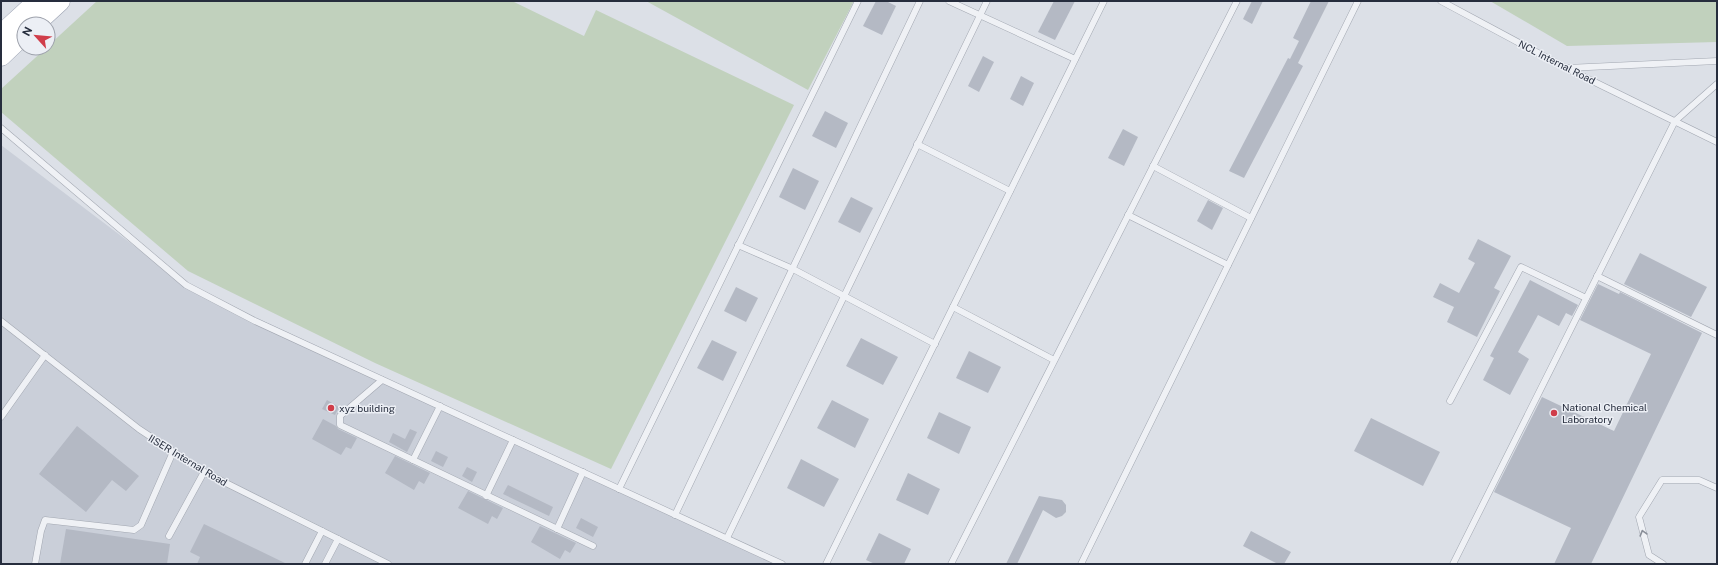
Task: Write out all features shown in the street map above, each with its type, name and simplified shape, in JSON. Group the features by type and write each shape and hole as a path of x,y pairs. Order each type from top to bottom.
{"main road":[{"path":"1,35 38,1"},
{"path":"44,16 60,1"},
{"path":"1,56 16,42"}],"lane":[{"path":"619,489 858,1"},
{"path":"675,515 920,1"},
{"path":"950,1 1075,58"},
{"path":"727,538 986,1"},
{"path":"826,564 1104,1"},
{"path":"950,564 1237,1"},
{"path":"1081,564 1358,1"},
{"name":"NCL Internal Road","path":"1441,1 1566,68 1717,142"},
{"path":"1566,68 1717,61"},
{"path":"1453,564 1675,121 1717,84"},
{"path":"1,128 186,285 254,321 782,564"},
{"path":"917,144 1010,191"},
{"path":"1153,166 1252,218"},
{"path":"1128,215 1228,265"},
{"path":"738,245 792,269 844,295 935,344"},
{"path":"1450,401 1520,267 1586,298"},
{"path":"1598,276 1717,335"},
{"path":"953,307 1054,360"},
{"name":"IISER Internal Road","path":"1,321 139,429 204,472 388,564"},
{"path":"1,417 45,355"},
{"path":"382,380 340,416 340,425 593,546"},
{"path":"413,460 440,406"},
{"path":"486,496 513,440"},
{"path":"35,564 41,531 45,520 134,530 141,525 173,452"},
{"path":"169,536 204,472"},
{"path":"557,529 583,472"},
{"path":"1663,564 1649,555 1639,517 1662,480 1699,480 1717,488"},
{"path":"305,564 322,531"},
{"path":"325,564 338,539"}],"shaded area":[{"path":"1,145 186,285 784,564 1,564"}],"green space":[{"path":"97,1 512,1 584,36 596,10 794,105 611,469 375,363 188,271 1,112 1,89 37,56 56,56 56,39"},
{"path":"646,1 854,1 808,90"},
{"path":"1490,1 1717,1 1717,42 1567,46"}],"building":[{"path":"876,1 886,1 896,6 882,35 863,26"},
{"path":"1054,1 1075,1 1055,40 1038,32"},
{"path":"1252,1 1263,1 1252,24 1243,19"},
{"path":"1311,1 1329,1 1298,63 1303,66 1244,178 1229,171 1288,58 1290,59 1299,41 1293,38"},
{"path":"983,56 994,62 979,92 968,86"},
{"path":"1021,76 1034,83 1023,106 1010,99"},
{"path":"825,111 848,123 836,148 812,136"},
{"path":"1123,129 1138,137 1124,166 1108,158"},
{"path":"793,168 819,181 805,210 779,197"},
{"path":"851,197 873,208 860,233 838,222"},
{"path":"1208,200 1223,208 1212,230 1197,221"},
{"path":"1478,239 1511,256 1494,288 1500,291 1477,337 1447,322 1454,307 1433,297 1440,283 1459,293 1475,263 1468,259"},
{"path":"1640,253 1707,287 1691,317 1624,284"},
{"path":"1530,280 1578,305 1572,316 1566,313 1559,326 1538,315 1518,352 1529,359 1510,395 1483,380 1494,358 1490,356"},
{"name":"National Chemical Laboratory","path":"1598,284 1619,294 1620,292 1702,333 1591,564 1554,564 1571,528 1494,492 1542,397 1614,431 1651,354 1580,320"},
{"path":"736,287 758,298 746,322 724,311"},
{"path":"861,338 898,357 883,385 846,366"},
{"path":"712,340 737,352 723,381 697,368"},
{"path":"969,351 1001,367 988,393 956,378"},
{"name":"xyz building","path":"327,400 339,407 335,415 322,409"},
{"path":"832,400 869,419 855,448 817,428"},
{"path":"939,412 971,427 959,454 927,438"},
{"path":"1371,418 1440,452 1423,486 1354,451"},
{"path":"323,419 336,426 338,429 357,438 351,449 346,447 341,455 312,439"},
{"path":"77,426 139,476 126,491 112,480 86,512 39,474"},
{"path":"410,429 417,432 407,452 389,442 393,433 405,439"},
{"path":"436,451 448,457 443,467 431,461"},
{"path":"395,456 430,473 424,484 419,481 414,490 385,473"},
{"path":"801,459 839,479 824,507 787,488"},
{"path":"467,467 477,472 472,482 462,476"},
{"path":"908,473 940,489 928,515 896,500"},
{"path":"508,485 553,507 549,516 503,494"},
{"path":"468,491 503,508 497,519 492,516 488,524 458,508"},
{"path":"1039,496 1062,500 1066,505 1066,512 1062,516 1056,518 1043,510 1017,564 1006,564"},
{"path":"581,518 598,527 593,537 576,528"},
{"path":"204,524 287,564 197,564 200,557 190,552"},
{"path":"540,526 576,543 570,553 565,550 560,559 531,542"},
{"path":"66,529 170,544 167,564 60,564"},
{"path":"1251,531 1291,552 1284,564 1278,564 1243,546"},
{"path":"879,533 911,549 904,564 875,564 866,560"}],"place":[{"name":"xyz building","path":"331,408"},
{"name":"National Chemical Laboratory","path":"1554,413"}]}
